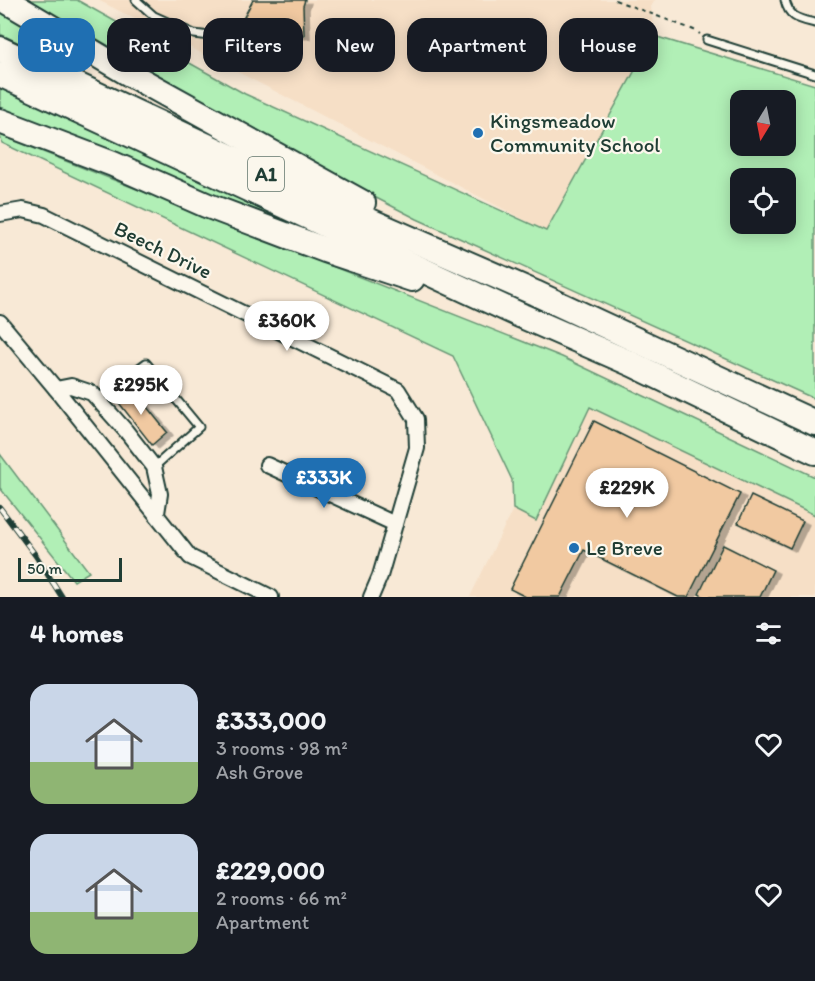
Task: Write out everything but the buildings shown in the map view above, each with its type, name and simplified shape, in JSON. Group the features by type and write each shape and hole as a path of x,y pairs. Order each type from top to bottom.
{"highway":[{"path":"5,0 147,84 366,205 535,293"},
{"name":"A1","path":"0,49 328,203 535,293 815,423"},
{"name":"A1","path":"0,74 522,316 632,364 815,452"},
{"path":"0,122 113,164 206,205 314,246 522,316"}],"street":[{"name":"Beech Drive","path":"0,214 23,210 44,215 398,390 416,419 417,448 372,597"},
{"path":"0,322 190,557 272,597"},
{"path":"56,389 72,386 92,393 126,431 154,467 160,494 156,513"},
{"path":"267,465 395,524"}],"lane":[{"path":"136,0 154,16 194,34 203,35"},
{"path":"785,0 787,9 795,17 815,24"},
{"path":"707,40 815,74"},
{"path":"97,399 146,363 199,427 154,467"}],"path":[{"path":"615,0 694,30 707,40"}],"shaded area":[{"name":"Kingsmeadow Community School","path":"98,0 655,0 651,6 652,18 559,18 559,72 634,72 546,231 238,72 303,72 303,18 203,18 203,54 191,48 191,18 133,18"},
{"path":"590,407 815,515 815,597 470,597 513,509 536,520"}],"green space":[{"path":"30,0 77,0 109,18 107,18 107,45 95,38 95,18 61,18"},
{"path":"0,10 18,20 18,43 0,34"},
{"path":"658,37 815,85 815,399 417,219 351,185 153,72 191,72 191,64 245,94 546,231 634,72 658,72"},
{"path":"0,85 308,228 306,236 0,115"},
{"path":"0,135 562,357 815,477 815,515 590,407 536,521 513,509 512,480 453,356 2,143"},
{"path":"0,454 89,572 74,581 0,488"}],"railway":[{"path":"0,508 36,556 62,597"}],"place":[{"name":"Kingsmeadow Community School","path":"478,133"},
{"name":"Le Breve","path":"574,548"}]}
